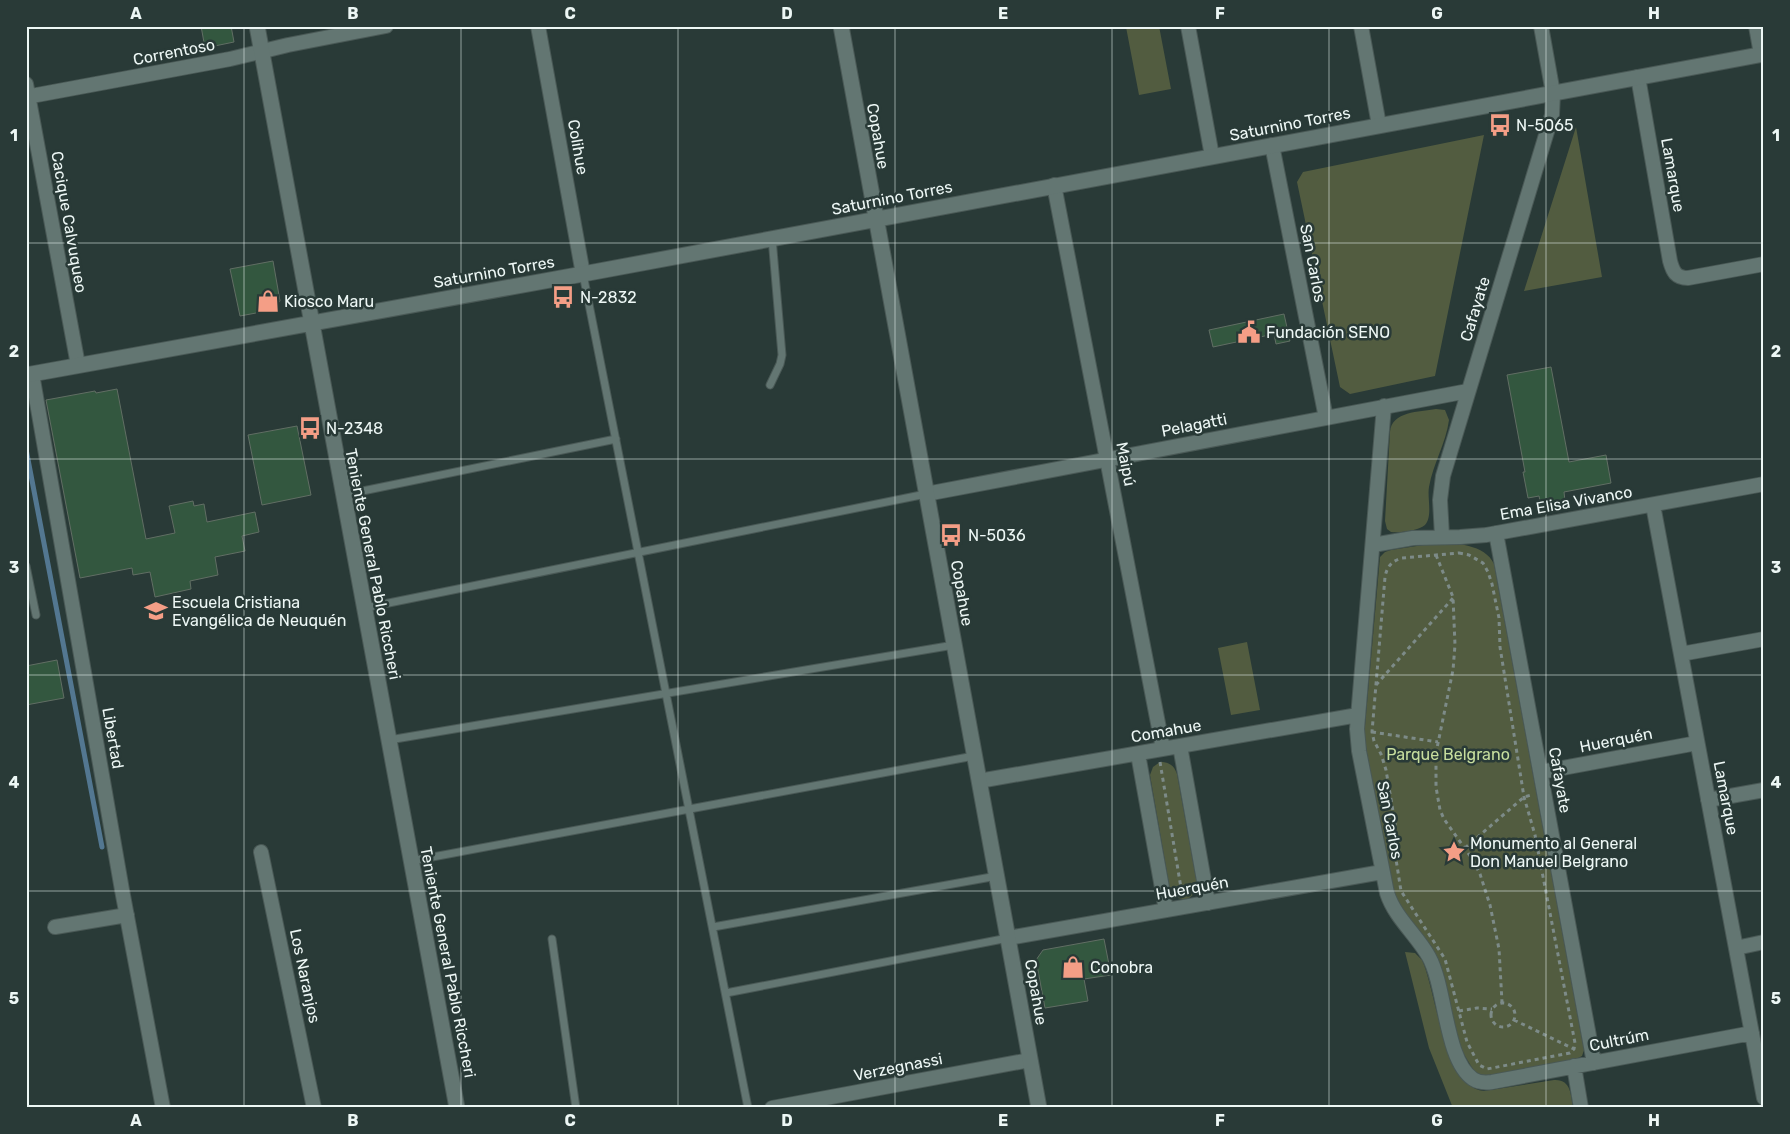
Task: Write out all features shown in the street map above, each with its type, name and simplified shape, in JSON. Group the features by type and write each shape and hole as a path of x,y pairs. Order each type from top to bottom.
{"street":[{"name":"Teniente General Pablo Riccheri","path":"257,26 457,1108"},
{"name":"Correntoso","path":"27,93 230,59 288,45 386,26"},
{"name":"Colihue","path":"538,26 582,274"},
{"name":"Copahue","path":"840,26 1039,1108"},
{"path":"1188,26 1212,156"},
{"path":"1361,26 1379,125"},
{"path":"1541,26 1553,93"},
{"path":"1756,26 1762,54"},
{"name":"Saturnino Torres","path":"29,374 582,274 1762,54"},
{"name":"Lamarque","path":"1638,77 1670,261 1674,273 1688,278 1764,264"},
{"name":"Cacique Calvuqueo","path":"27,93 78,365"},
{"name":"Cafayate","path":"1442,536 1441,483 1550,123 1553,93"},
{"name":"San Carlos","path":"1272,145 1326,418"},
{"name":"Maipú","path":"1054,186 1162,756"},
{"name":"Libertad","path":"29,374 163,1108"},
{"name":"Pelagatti","path":"926,494 1468,390"},
{"name":"San Carlos","path":"1384,406 1358,715 1358,745 1389,900 1433,965 1454,1048 1461,1064 1474,1080 1492,1082"},
{"name":"Ema Elisa Vivanco","path":"1373,545 1413,538 1469,537 1496,533 1764,484"},
{"name":"Lamarque","path":"1653,505 1764,1098"},
{"name":"Cafayate","path":"1496,533 1594,1062"},
{"path":"1681,654 1764,639"},
{"name":"Comahue","path":"979,781 1138,754 1162,756 1180,746 1358,715"},
{"name":"Huerquén","path":"1540,772 1698,743"},
{"path":"1180,746 1208,903"},
{"path":"1138,754 1166,910"},
{"path":"1708,800 1764,790"},
{"name":"Los Naranjos","path":"261,852 314,1108"},
{"name":"Huerquén","path":"1008,938 1382,872"},
{"path":"55,927 127,915"},
{"path":"1736,948 1764,942"},
{"name":"Cultrúm","path":"1492,1082 1752,1032"},
{"name":"Verzegnassi","path":"772,1108 1030,1060"},
{"path":"1574,1066 1582,1108"}],"lane":[{"path":"770,385 782,355 772,238"},
{"path":"582,274 748,1108"},
{"path":"343,495 616,439"},
{"path":"364,608 926,494"},
{"path":"26,566 36,614"},
{"path":"388,740 954,645"},
{"path":"411,861 974,756"},
{"path":"713,927 996,876"},
{"path":"726,994 1008,938"},
{"path":"552,939 576,1108"}],"path":[{"path":"1459,553 1469,555 1483,563 1488,572 1499,618 1500,652 1524,797 1537,844 1575,1043 1574,1049 1567,1053 1484,1068 1479,1065 1467,1042 1445,959 1402,891 1394,853 1395,823 1386,770 1372,732 1385,577 1387,568 1398,559 1459,553"},
{"path":"1436,554 1453,597 1454,663 1438,742 1435,775 1440,810 1448,827 1465,848 1480,874 1494,920 1500,955 1502,1002"},
{"path":"1376,686 1453,597"},
{"path":"1372,732 1438,742"},
{"path":"1162,756 1183,900"},
{"path":"1465,848 1524,797"},
{"path":"1502,1002 1510,1005 1515,1012 1514,1020 1508,1026 1497,1026 1491,1021 1492,1009 1502,1002"},
{"path":"1459,1011 1477,1008 1492,1009"},
{"path":"1514,1020 1574,1049"}],"green space":[{"path":"1159,26 1171,89 1139,95 1126,27"},
{"path":"1576,127 1602,277 1524,291"},
{"path":"1484,135 1435,376 1350,394 1340,387 1297,182 1303,172"},
{"path":"1436,409 1445,410 1449,420 1429,487 1429,517 1425,525 1418,529 1391,532 1387,529 1385,521 1392,425 1401,416"},
{"name":"Parque Belgrano","path":"1436,543 1469,546 1484,552 1494,564 1584,1050 1582,1056 1576,1059 1486,1076 1474,1071 1462,1051 1444,980 1394,898 1364,737 1380,557 1385,552 1391,550"},
{"path":"1247,642 1260,710 1231,715 1218,648"},
{"path":"1160,762 1171,765 1177,774 1197,884 1195,893 1188,899 1177,898 1170,890 1150,775 1153,767"},
{"path":"1405,952 1415,953 1422,960 1450,1056 1459,1073 1470,1086 1484,1091 1560,1080 1569,1089 1573,1108 1453,1108 1429,1048"}],"building":[{"path":"201,26 231,26 234,42 205,48"},
{"path":"273,261 280,301 272,310 240,316 230,269"},
{"name":"Fundación SENO","path":"1284,314 1290,341 1276,344 1274,334 1213,347 1209,330"},
{"path":"1551,367 1569,462 1606,455 1611,483 1564,492 1565,501 1541,505 1539,496 1528,498 1507,375"},
{"path":"117,389 146,539 175,533 169,506 193,501 194,506 204,504 207,522 255,512 259,532 242,536 245,551 215,557 218,575 190,581 191,589 155,597 150,572 133,575 132,568 80,578 46,400"},
{"path":"297,426 311,495 262,505 248,435"},
{"path":"57,660 64,698 26,705 26,666"},
{"name":"Conobra","path":"1104,939 1111,975 1084,979 1088,1001 1045,1008 1036,960 1043,950"}],"waterway":[{"path":"26,449 102,847"}],"place":[{"name":"N-5065","path":"1500,125"},
{"name":"N-2832","path":"563,297"},
{"name":"Kiosco Maru","path":"268,301"},
{"name":"Fundación SENO","path":"1249,332"},
{"name":"N-2348","path":"310,428"},
{"name":"N-5036","path":"951,535"},
{"name":"Escuela Cristiana Evangélica de Neuquén","path":"156,611"},
{"name":"Monumento al General Don Manuel Belgrano","path":"1454,852"},
{"name":"Conobra","path":"1073,967"}]}
